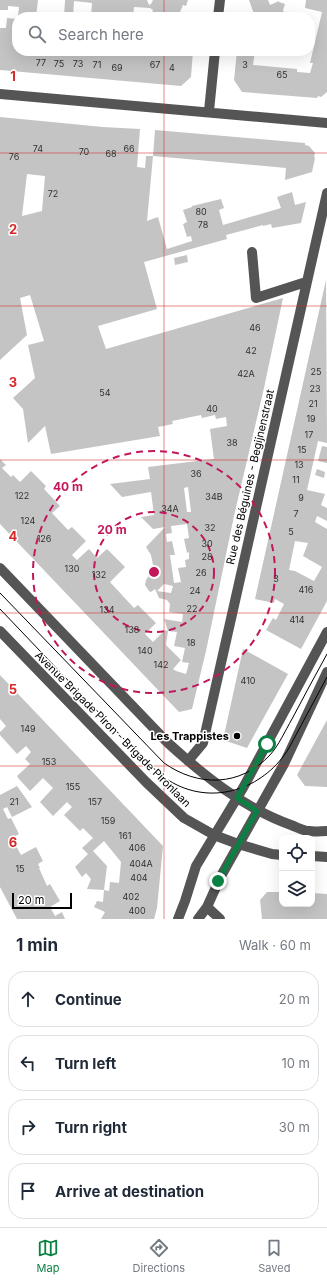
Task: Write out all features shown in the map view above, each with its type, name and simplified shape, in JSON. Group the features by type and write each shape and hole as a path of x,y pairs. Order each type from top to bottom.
{"street":[{"path":"219,12 220,0"},
{"path":"209,111 214,56"},
{"path":"0,94 209,111 327,123"},
{"name":"Rue des Béguines - Begijnenstraat","path":"188,761 203,743 327,193"},
{"path":"252,252 256,298 306,282"},
{"path":"0,568 188,761 237,798 257,811 308,831 327,831"},
{"name":"Avenue Brigade Piron - Brigade Pironlaan","path":"0,631 146,782 184,818 214,835 238,844 279,855"},
{"path":"178,919 186,901 196,866 237,798 327,632"},
{"path":"198,919 207,907 220,876 284,764 327,672"},
{"path":"315,856 327,857"},
{"path":"207,907 220,919"}],"building":[{"path":"0,0 38,0 37,12 18,12 19,7 8,6 8,10 0,10"},
{"path":"65,0 147,0 149,5 153,0 188,0 186,6 183,5 180,12 152,12 153,10 150,8 134,7 134,12 91,12 92,3 74,1 73,12 64,12"},
{"path":"249,0 268,0 270,5 279,1 285,4 284,12 253,12"},
{"path":"306,0 327,0 327,92 321,97 318,96 317,98 242,92 234,80 236,56 254,56 253,65 297,69 297,72 310,73 313,63 310,63 312,56 315,56 315,42 322,12 305,8"},
{"path":"7,18 12,18 12,56 193,56 191,77 181,86 0,70 0,28 6,28"},
{"path":"0,117 140,129 137,167 145,168 146,156 153,156 147,221 158,217 167,249 192,241 191,236 187,237 183,224 187,222 183,210 192,206 221,199 224,208 219,210 223,225 281,208 277,197 292,192 295,205 306,202 301,223 272,228 271,224 263,225 226,235 227,239 144,262 157,309 98,326 106,349 283,298 192,709 179,712 0,524 0,459 6,465 2,468 11,477 13,475 20,482 31,471 46,486 44,489 60,506 52,513 68,530 72,527 86,541 72,555 77,560 89,549 97,558 107,549 125,567 110,582 134,608 138,605 156,623 145,634 153,642 165,630 168,631 164,619 182,622 183,614 169,612 170,604 167,600 159,598 155,589 151,592 145,585 146,580 152,571 153,565 151,555 146,547 165,527 153,529 141,517 154,515 151,492 122,497 110,484 150,479 148,467 214,459 210,429 227,426 226,417 216,419 215,415 202,418 201,415 172,421 173,424 158,427 160,436 51,454 45,426 28,443 23,409 13,398 35,378 28,345 44,341 30,295 20,298 27,335 0,360","holes":["27,174 45,176 42,211 22,216","188,487 191,512 187,512 184,488","187,524 189,538 184,539 187,553 189,552 189,559 185,560 186,567 178,568 181,582 174,583 170,555 175,555 172,541 167,542 166,534 172,533 171,526","164,584 173,586 171,593 157,591","168,631 177,632 174,646 185,648 182,662 189,663 186,674 173,669 181,660 166,645"]},
{"path":"155,130 305,143 305,145 309,146 315,153 312,172 285,180 286,168 153,156"},
{"path":"187,255 188,262 175,265 174,258"},
{"path":"326,280 327,443 318,441 307,490 325,494 321,505 327,508 327,521 317,516 315,522 327,529 327,601 301,649 266,630 273,618 276,620 284,604 275,599 274,603 255,599","holes":["295,541 308,543 303,556 322,567 314,581 295,571 289,570"]},
{"path":"322,446 327,447 327,463 318,461"},
{"path":"317,469 325,472 324,478 315,475"},
{"path":"243,649 288,674 247,748 223,740"},
{"path":"0,675 163,846 157,908 154,919 101,919 105,912 94,907 97,901 103,902 104,890 87,889 91,879 86,873 82,877 75,867 88,854 82,848 93,838 83,828 80,831 64,815 72,807 67,802 53,816 40,802 53,788 43,778 30,791 17,776 30,764 25,759 31,752 26,746 17,754 0,735 0,732 6,726 0,719","holes":["104,841 121,862 119,883 110,882 109,891 104,890 107,866 93,851"]},
{"path":"327,720 327,787 305,786 297,775"},
{"path":"17,786 32,807 12,817 7,807 3,809 8,819 11,818 19,834 12,838 21,855 36,847 43,861 38,864 47,886 50,884 60,901 50,907 55,916 62,912 65,919 17,919 0,887 0,795"},
{"path":"267,892 279,892 279,907 315,907 315,893 327,894 327,919 262,919 260,900"}],"tram line":[{"path":"0,593 164,763 177,771 205,779 218,780 232,778 246,773 258,766 270,755 282,738 327,654"},
{"path":"0,609 143,759 168,780 193,791 209,793 225,792 255,782 268,773 289,748 327,677"}],"place":[{"name":"Les Trappistes","path":"237,736"}],"route":[{"path":"218,881 257,811 237,798 267,744"}]}
